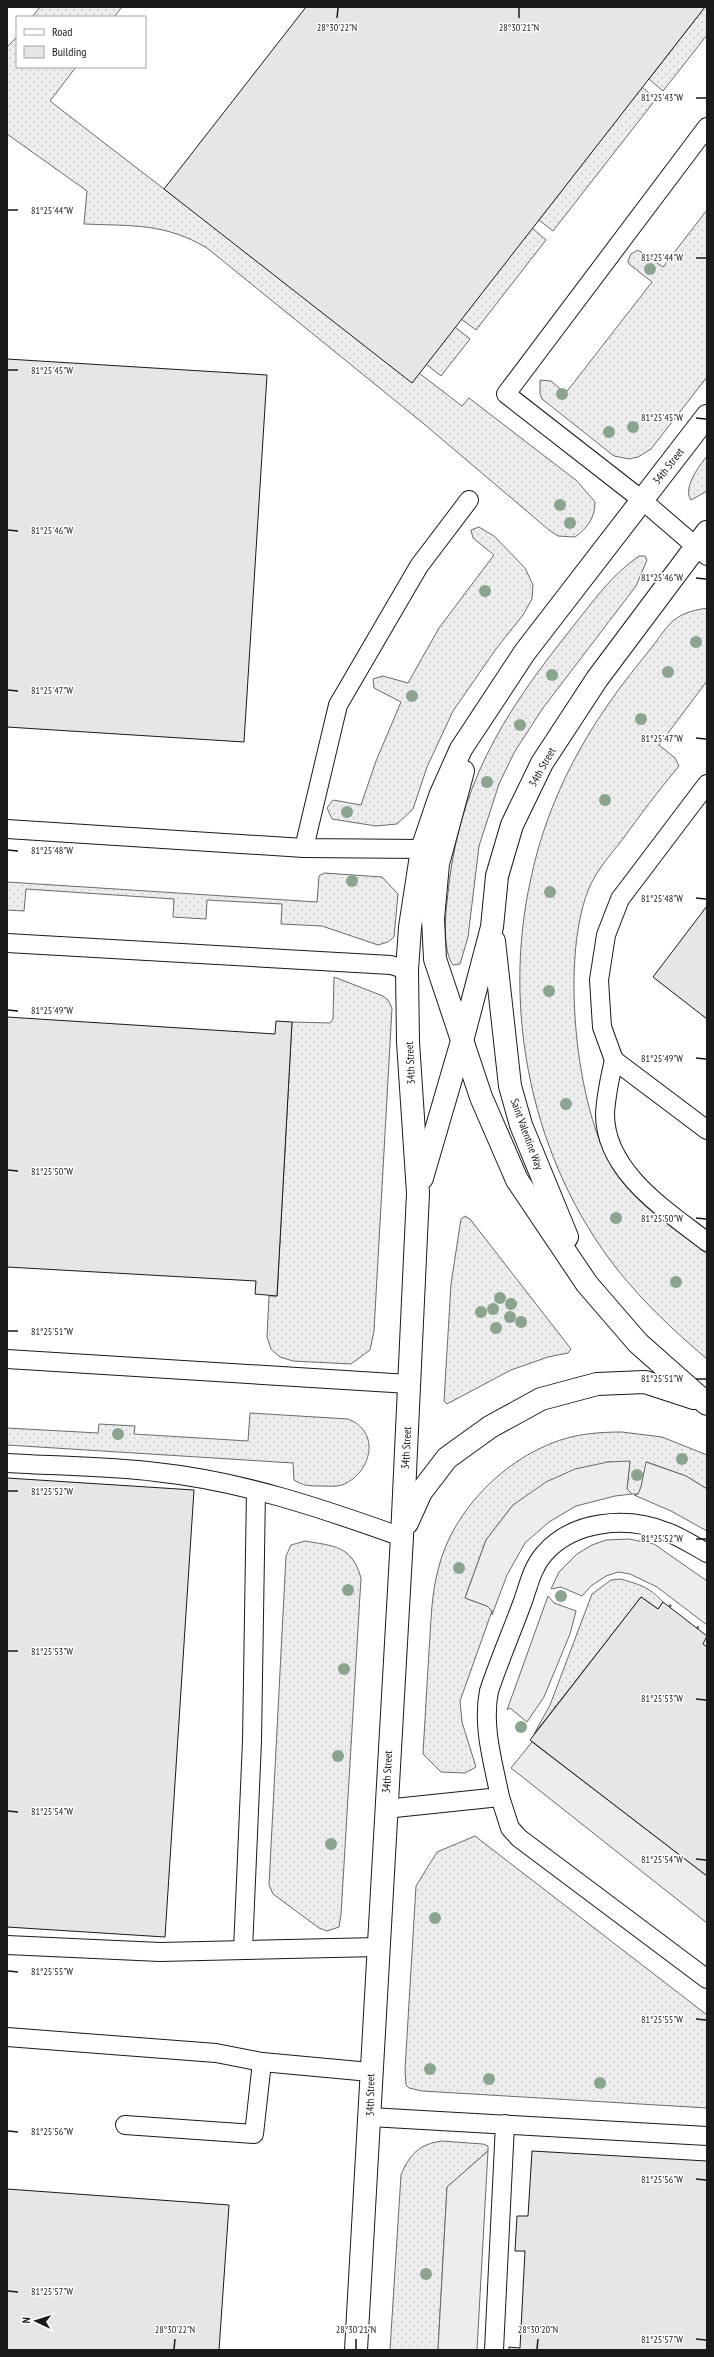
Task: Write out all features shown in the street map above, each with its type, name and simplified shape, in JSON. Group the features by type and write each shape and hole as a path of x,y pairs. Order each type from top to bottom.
{"street":[{"name":"34th Street","path":"356,2350 370,2116 370,2072 379,1946 385,1809 402,1536 418,1193 408,1042 407,970 410,927 422,849 440,796 461,749 525,652 707,416"},
{"name":"34th Street","path":"418,1193 462,1041 492,927 497,876 512,825 542,763 597,679 703,545"},
{"path":"461,749 463,771 438,864 433,919 435,959 462,1041"},
{"name":"Saint Valentine Way","path":"492,927 510,1086 521,1125 587,1284"},
{"name":"Saint Valentine Way","path":"462,1041 481,1097 517,1180 587,1284 638,1343 705,1402"},
{"path":"402,1536 421,1492 447,1458 490,1427 541,1399 597,1384 645,1382 705,1402"}],"lane":[{"path":"703,545 642,500 506,394 707,127"},
{"path":"304,848 338,705 419,566 470,500"},
{"path":"707,784 620,899 606,935 599,980 602,1027 614,1060 605,1114 612,1148 640,1190 707,1242"},
{"path":"7,829 304,848 422,849"},
{"path":"7,944 391,965 407,970"},
{"path":"614,1060 707,1130"},
{"path":"7,1359 409,1384"},
{"path":"7,1463 156,1472 256,1491 304,1502 402,1536"},
{"path":"244,1950 252,1740 256,1491"},
{"path":"707,1554 667,1532 640,1525 615,1523 588,1525 564,1537 544,1554 532,1573 489,1691 485,1710 500,1797 510,1828 520,1838 707,1979"},
{"path":"385,1809 500,1797"},
{"path":"7,1945 160,1952 379,1946"},
{"path":"7,2037 216,2053 262,2062 370,2072"},
{"path":"125,2125 254,2134 262,2062"},
{"path":"370,2116 707,2136"},
{"path":"494,2350 505,2124"}],"path":[{"path":"669,1607 672,1604"},
{"path":"697,1629 699,1625"}],"shaded area":[{"path":"40,7 122,7 115,16 33,16"},
{"path":"705,7 707,7 707,35 663,91 649,79"},
{"path":"16,38 16,68 75,68 50,101 164,189 419,373 462,406 469,398 577,481 595,502 594,513 584,530 575,537 558,536 549,530 424,424 207,248 177,234 148,227 84,224 87,191 7,134 7,47"},
{"path":"642,87 656,99 553,231 539,220"},
{"path":"707,210 707,377 651,449 638,457 629,459 614,456 542,399 540,394 540,380 551,381 565,393 568,390 652,282 629,264 628,261 631,254 638,250 663,267"},
{"path":"532,228 546,240 476,330 461,319"},
{"path":"455,327 470,339 441,376 426,364"},
{"path":"707,456 707,491 691,500 689,495 690,483 696,471"},
{"path":"479,527 494,536 525,568 533,585 532,599 523,615 496,649 453,711 427,767 413,809 397,824 376,826 332,819 327,808 333,800 361,805 376,761 401,702 374,688 373,679 383,676 408,683 439,628 494,555 473,538 471,530"},
{"path":"639,556 645,556 647,560 636,586 543,708 515,751 499,784 479,846 468,937 460,964 453,965 446,944 445,926 452,861 461,823 472,788 486,755 504,724 546,661 602,590"},
{"path":"707,608 707,681 659,745 675,758 679,766 605,862 591,884 581,913 576,949 574,988 576,1030 581,1071 590,1110 601,1145 615,1172 635,1196 707,1254 707,1359 660,1316 617,1269 588,1227 563,1181 545,1133 531,1083 523,1032 520,980 523,929 531,878 543,832 560,788 582,746 612,698 668,626 674,620 686,613"},
{"path":"324,873 382,877 398,894 394,937 388,942 378,945 322,926 281,924 282,904 207,900 206,919 173,917 174,899 26,889 24,911 7,910 7,882 317,902 319,876"},
{"path":"334,977 383,996 388,1000 392,1008 374,1331 370,1350 351,1364 293,1361 280,1357 271,1349 267,1337 269,1296 277,1296 292,1022 330,1023 333,1019"},
{"path":"465,1216 470,1219 571,1349 568,1353 548,1357 511,1370 447,1404 444,1401 451,1284 461,1219"},
{"path":"250,1413 348,1419 359,1425 365,1433 369,1443 369,1453 366,1463 352,1480 342,1485 313,1486 304,1485 294,1480 293,1463 7,1445 7,1428 98,1433 99,1424 135,1426 134,1434 248,1441"},
{"path":"622,1432 662,1437 707,1455 707,1489 686,1476 647,1462 638,1494 632,1494 627,1489 630,1462 608,1462 513,1505 486,1540 465,1598 487,1606 492,1611 460,1701 462,1722 476,1767 465,1773 441,1772 423,1754 429,1651 434,1590 438,1570 445,1547 456,1526 470,1505 487,1486 526,1456 548,1445 571,1437 596,1433"},
{"path":"630,1461 627,1489 632,1494 615,1496 576,1506 549,1522 525,1543 507,1575 492,1615 492,1611 487,1606 465,1598 486,1540 513,1505 546,1482 575,1469 608,1462"},
{"path":"646,1462 686,1476 707,1489 707,1531 671,1511 634,1495 638,1494 641,1487"},
{"path":"629,1539 654,1544 707,1581 707,1625 657,1587 630,1574 618,1572 606,1576 591,1586 582,1596 561,1587 551,1589 559,1572 577,1554 592,1545 606,1540"},
{"path":"305,1541 333,1546 347,1553 357,1567 361,1578 341,1915 339,1927 327,1931 319,1928 273,1894 269,1885 286,1556 291,1545"},
{"path":"621,1579 648,1589 663,1602 658,1609 641,1597 534,1734 550,1705 592,1594 611,1580"},
{"path":"548,1596 554,1603 576,1611 570,1634 544,1697 527,1722 510,1708 507,1710"},
{"path":"532,1742 707,1876 707,1923 511,1768"},
{"path":"475,1836 707,2015 707,2108 422,2091 409,2088 406,2085 405,2070 416,1886 437,1852"},
{"path":"442,2141 483,2144 488,2146 488,2151 447,2187 438,2350 390,2350 401,2175 411,2156 427,2145"},
{"path":"488,2151 477,2350 438,2350 447,2187"}],"building":[{"path":"306,7 705,7 412,383 164,189"},
{"path":"7,359 267,375 244,742 7,727"},
{"path":"707,906 707,1019 653,977"},
{"path":"7,1017 275,1034 276,1021 292,1022 277,1296 255,1294 256,1281 7,1267"},
{"path":"7,1478 194,1490 165,1937 7,1927"},
{"path":"641,1597 658,1609 663,1602 707,1636 703,1644 707,1647 707,1876 530,1740"},
{"path":"532,2151 707,2161 707,2350 509,2350 509,2347 520,2348 525,2251 515,2251 517,2216 528,2216"},
{"path":"7,2189 229,2205 219,2350 7,2350"}]}
